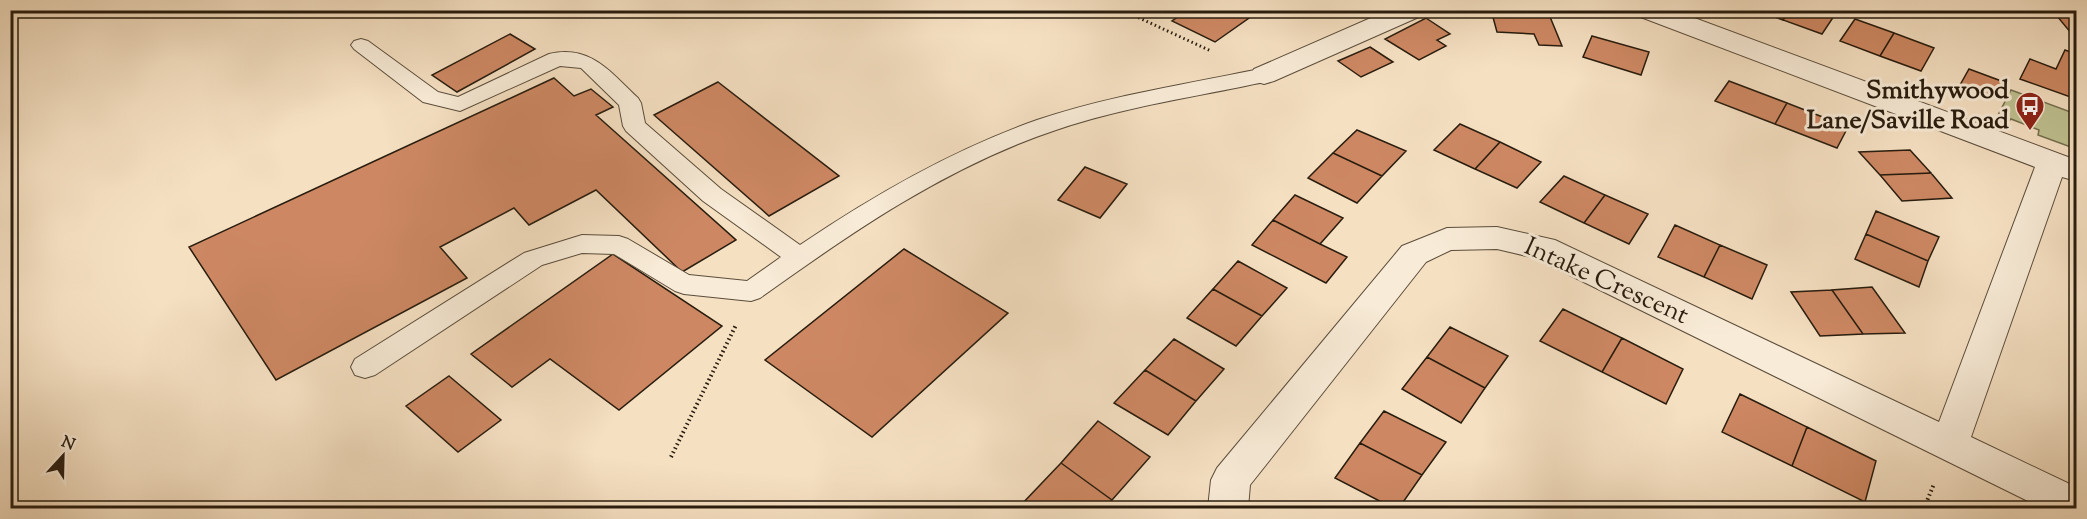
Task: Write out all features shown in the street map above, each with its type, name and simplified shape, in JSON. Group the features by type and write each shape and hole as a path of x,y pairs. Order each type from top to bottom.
{"street":[{"path":"1264,75 1412,10"},
{"path":"1647,10 2064,167 1950,444"},
{"name":"Intake Crescent","path":"1228,508 1232,480 1414,254 1447,239 1497,238 1543,248 2076,506"}],"lane":[{"path":"361,45 431,97 460,104 557,59 587,62 630,103 634,126 712,195 799,257"},
{"path":"365,368 533,259 582,243 619,245 684,284 751,291 872,209 974,155 1047,125 1264,75"}],"path":[{"path":"1122,10 1264,75"},
{"path":"1885,10 1898,15"},
{"path":"670,457 724,352 751,291"}],"green space":[{"path":"1897,11 1987,11 1993,17"},
{"path":"2011,90 2076,114 2076,149 2038,135 2039,130 2011,119 2007,123 1996,119"}],"building":[{"path":"1188,10 1234,10 1249,18 1215,42 1172,21"},
{"path":"1234,10 1259,10 1249,18"},
{"path":"1491,10 1548,12 1562,46 1539,45 1534,34 1497,32"},
{"path":"1756,10 1790,10 1783,20"},
{"path":"1790,10 1830,10 1836,13 1822,34 1783,20"},
{"path":"2052,10 2076,10 2076,39"},
{"path":"1426,18 1450,34 1437,40 1446,46 1419,60 1385,39"},
{"path":"1855,19 1894,33 1880,56 1840,41"},
{"path":"1894,33 1934,48 1921,71 1880,56"},
{"path":"510,34 535,49 457,92 432,75"},
{"path":"1592,36 1649,52 1641,75 1583,57"},
{"path":"1370,47 1393,62 1361,77 1338,61"},
{"path":"2065,50 2076,54 2076,99 2020,79 2030,59 2056,69"},
{"path":"1969,69 2004,82 1996,98 1960,85"},
{"path":"554,78 574,96 591,89 613,107 596,115 736,240 682,272 596,190 529,225 514,208 440,247 467,278 276,380 189,247"},
{"path":"1729,81 1787,103 1775,124 1715,101"},
{"path":"718,82 839,176 769,216 654,115"},
{"path":"1787,103 1848,127 1837,148 1775,124"},
{"path":"1460,124 1500,142 1475,169 1434,150"},
{"path":"1357,130 1406,151 1382,176 1333,153"},
{"path":"1500,142 1541,162 1517,188 1475,169"},
{"path":"1910,150 1931,173 1880,175 1859,152"},
{"path":"1333,153 1382,176 1357,203 1308,178"},
{"path":"1085,167 1127,184 1100,218 1058,200"},
{"path":"1931,173 1952,198 1902,201 1880,175"},
{"path":"1564,176 1605,195 1584,223 1540,202"},
{"path":"1295,195 1343,218 1320,244 1273,220"},
{"path":"1605,195 1648,214 1629,244 1584,223"},
{"path":"1876,211 1939,237 1928,261 1866,234"},
{"path":"1273,220 1347,257 1326,283 1252,245"},
{"path":"1675,225 1720,245 1704,277 1658,257"},
{"path":"1866,234 1928,261 1919,287 1855,259"},
{"path":"1720,245 1767,265 1752,299 1704,277"},
{"path":"904,249 1008,313 872,437 765,360"},
{"path":"613,254 722,326 619,410 550,359 512,387 471,354"},
{"path":"1238,261 1287,288 1262,316 1213,289"},
{"path":"1872,287 1905,333 1863,334 1832,290"},
{"path":"1213,289 1262,316 1236,346 1187,318"},
{"path":"1832,290 1863,334 1820,336 1791,292"},
{"path":"1563,309 1622,338 1602,372 1540,341"},
{"path":"1450,327 1508,356 1485,388 1427,357"},
{"path":"1622,338 1683,369 1666,404 1602,372"},
{"path":"1174,339 1224,369 1196,401 1145,370"},
{"path":"1427,357 1485,388 1461,423 1402,389"},
{"path":"1145,370 1196,401 1168,435 1114,403"},
{"path":"449,376 501,420 458,452 406,406"},
{"path":"1740,394 1807,427 1792,466 1722,432"},
{"path":"1384,411 1446,442 1422,475 1360,443"},
{"path":"1098,421 1150,457 1112,500 1061,463"},
{"path":"1807,427 1876,461 1865,502 1792,466"},
{"path":"1360,443 1422,475 1399,508 1393,508 1335,478"},
{"path":"1061,463 1112,500 1105,508 1025,508 1021,505"}],"place":[{"name":"Smithywood Lane/Saville Road","path":"2030,132"}]}
